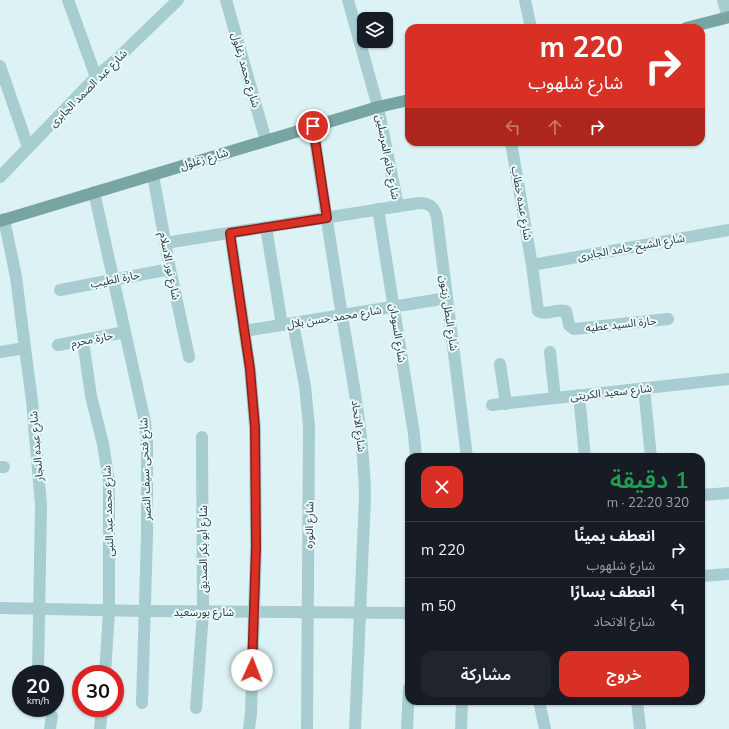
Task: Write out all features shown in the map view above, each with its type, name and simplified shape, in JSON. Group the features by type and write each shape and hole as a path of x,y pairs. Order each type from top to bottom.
{"street":[{"path":"68,0 96,77"},
{"name":"شارع عبد الصمد الجابرى","path":"0,177 96,77 178,0"},
{"name":"شارع محمد زغلول","path":"226,0 266,141"},
{"name":"شارع خاتم المرسلين","path":"348,0 378,107 398,206"},
{"path":"525,0 530,24"},
{"path":"702,24 729,17 723,0"},
{"path":"0,66 28,147"},
{"name":"شارع زغلول","path":"2,220 313,126 378,107 405,101"},
{"name":"شارع الاتحاد","path":"313,126 360,425 365,471 355,729"},
{"name":"شارع عبده خطاب","path":"512,146 532,265"},
{"name":"شارع نور الاسلام","path":"153,175 165,243 189,357"},
{"name":"شارع فتحى سيف النصر","path":"94,192 143,407 147,442 147,535 142,703"},
{"name":"شارع البطل زيتون","path":"165,243 398,206 426,203 432,206 436,211 466,453"},
{"name":"شارع السودان","path":"378,209 414,434 416,453"},
{"name":"شارع عبده النجار","path":"2,220 16,276 32,401 41,505 38,665"},
{"name":"شارع الثوره","path":"266,227 288,324 305,386 309,427 307,729"},
{"name":"شارع الشيخ حامد الجابرى","path":"532,265 729,230"},
{"path":"230,233 250,369 255,427 256,547 251,713 249,729"},
{"name":"حارة السيد عطيه","path":"532,265 538,311 542,313 563,310 566,311 569,326 574,329 668,319"},
{"name":"حارة الطيب","path":"60,290 170,268"},
{"name":"شارع محمد حسن بلال","path":"244,331 447,298"},
{"name":"حارة محرم","path":"58,346 125,332"},
{"name":"شارع محمد عبد النبى","path":"83,341 91,396 108,468 109,611 106,665"},
{"path":"0,352 25,348"},
{"path":"550,352 555,398"},
{"path":"500,364 498,383 506,404"},
{"name":"شارع سعيد الكريتى","path":"492,405 729,379"},
{"path":"644,388 651,453"},
{"path":"579,395 586,453"},
{"name":"شارع أبو بكر الصديق","path":"196,708 203,612 202,437"},
{"path":"705,495 729,493"},
{"path":"705,576 729,574"},
{"name":"شارع بورسعيد","path":"0,608 109,611 405,614"},
{"path":"407,729 408,705"},
{"path":"461,729 462,705"},
{"path":"540,705 545,729"},
{"path":"638,705 640,729"},
{"path":"50,729 52,717"},
{"path":"100,729 101,717"}],"route":[{"path":"252,670 256,547 255,427 250,369 230,233 327,218 313,126"}]}
